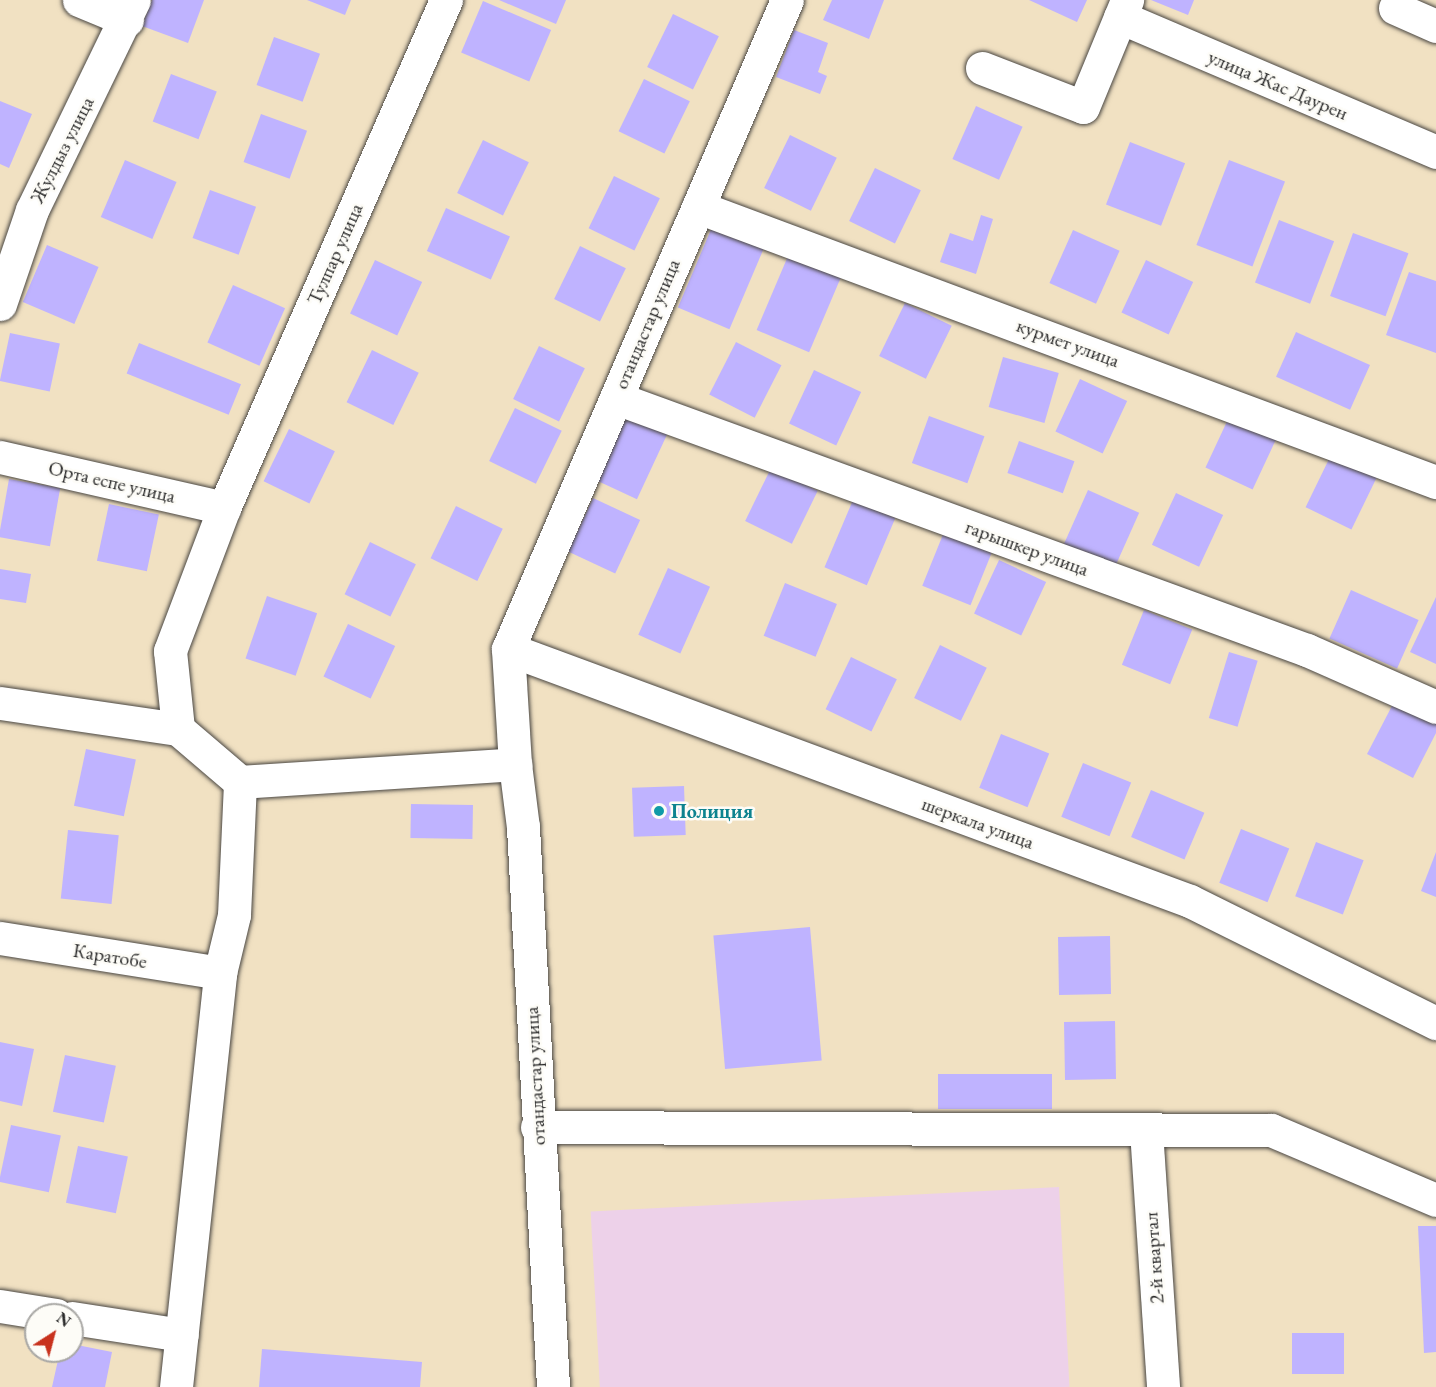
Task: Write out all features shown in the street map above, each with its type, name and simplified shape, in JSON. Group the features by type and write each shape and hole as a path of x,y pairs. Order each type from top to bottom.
{"street":[{"path":"79,0 131,10"},
{"name":"Тулпар улица","path":"178,729 170,651 224,508 446,0"},
{"name":"отандастар улица","path":"553,1387 537,1127 523,827 515,764 508,649 787,0"},
{"path":"1395,8 1436,26"},
{"path":"982,68 1083,107 1123,9"},
{"name":"улица Жас Даурен","path":"1123,9 1436,152"},
{"name":"Жулдыз улица","path":"0,304 32,210 131,10"},
{"name":"курмет улица","path":"698,207 1436,482"},
{"name":"гарышкер улица","path":"616,398 1307,650 1436,707"},
{"name":"Орта еспе улица","path":"0,457 224,508"},
{"name":"шеркала улица","path":"508,649 1190,901 1436,1023"},
{"path":"0,703 178,729 240,782 515,764"},
{"path":"176,1387 220,973 234,915 240,782"},
{"name":"Каратобе","path":"0,938 220,973"},
{"path":"537,1127 1270,1130 1436,1200"},
{"name":"2-й квартал","path":"1146,1130 1163,1387"},
{"path":"0,1306 24,1310"},
{"path":"84,1319 182,1335"}],"shaded area":[{"path":"1059,1187 1069,1387 600,1387 591,1212"}],"building":[{"path":"152,0 204,0 188,43 142,26"},
{"path":"307,0 351,0 345,15"},
{"path":"499,0 566,0 556,24"},
{"path":"832,0 884,0 869,39 823,20"},
{"path":"1029,0 1087,0 1077,22"},
{"path":"1151,0 1194,0 1188,15"},
{"path":"483,1 551,30 529,81 461,53"},
{"path":"673,14 719,36 693,89 647,67"},
{"path":"794,30 828,43 818,72 827,76 820,94 776,77"},
{"path":"274,37 320,54 303,102 257,85"},
{"path":"171,74 217,92 198,139 153,122"},
{"path":"644,79 690,101 664,153 619,131"},
{"path":"0,101 32,114 9,168 0,164"},
{"path":"976,106 1023,127 999,180 952,159"},
{"path":"261,114 307,131 290,179 244,162"},
{"path":"790,135 837,158 811,211 764,188"},
{"path":"483,140 529,162 503,215 457,193"},
{"path":"1130,142 1185,163 1161,226 1106,205"},
{"path":"125,160 177,182 152,239 101,217"},
{"path":"1229,160 1285,182 1252,266 1196,245"},
{"path":"875,168 921,190 895,243 849,221"},
{"path":"614,176 660,198 634,250 589,228"},
{"path":"210,190 256,207 239,255 193,238"},
{"path":"446,208 510,236 491,279 427,251"},
{"path":"981,215 993,219 976,274 940,262 950,233 973,241"},
{"path":"715,220 767,242 729,329 678,307"},
{"path":"1279,220 1334,241 1310,304 1255,283"},
{"path":"1073,230 1120,251 1096,304 1049,283"},
{"path":"1353,233 1408,253 1386,316 1330,296"},
{"path":"47,245 99,267 74,324 23,302"},
{"path":"580,246 626,268 600,321 554,299"},
{"path":"791,249 843,271 809,352 757,330"},
{"path":"375,260 422,282 397,335 350,313"},
{"path":"1146,260 1193,282 1169,335 1121,313"},
{"path":"1409,272 1436,281 1436,353 1386,335"},
{"path":"233,285 285,308 259,366 207,343"},
{"path":"905,303 952,326 926,379 879,356"},
{"path":"1296,332 1370,365 1350,410 1276,377"},
{"path":"10,333 60,344 50,392 0,381"},
{"path":"736,342 781,365 755,418 709,395"},
{"path":"139,343 241,384 229,415 127,374"},
{"path":"539,346 585,368 559,421 513,399"},
{"path":"372,350 419,373 393,425 347,402"},
{"path":"1003,357 1059,373 1044,423 989,407"},
{"path":"814,370 861,392 836,445 789,423"},
{"path":"1080,379 1127,401 1103,454 1055,432"},
{"path":"515,408 562,431 536,484 489,461"},
{"path":"627,414 668,433 637,499 596,480"},
{"path":"1230,415 1277,437 1253,490 1205,468"},
{"path":"929,416 984,436 967,483 912,463"},
{"path":"289,429 335,451 309,503 264,481"},
{"path":"1019,441 1074,461 1063,493 1007,473"},
{"path":"1331,455 1377,477 1351,529 1306,507"},
{"path":"771,468 818,491 792,544 745,521"},
{"path":"9,479 60,488 50,546 0,537"},
{"path":"1088,490 1139,513 1115,568 1064,545"},
{"path":"1176,493 1223,515 1199,567 1152,545"},
{"path":"593,498 640,520 615,573 568,551"},
{"path":"853,500 895,518 867,585 824,567"},
{"path":"109,504 159,515 147,571 97,561"},
{"path":"456,506 503,529 477,581 431,558"},
{"path":"944,532 992,551 970,605 922,586"},
{"path":"370,542 416,564 390,616 345,594"},
{"path":"999,560 1046,582 1021,635 974,613"},
{"path":"668,568 710,587 680,653 638,635"},
{"path":"0,569 31,574 26,603 0,599"},
{"path":"785,583 837,604 816,657 764,636"},
{"path":"1351,590 1419,620 1397,669 1329,638"},
{"path":"267,596 317,613 296,676 246,658"},
{"path":"1436,597 1436,664 1410,652"},
{"path":"1144,610 1192,629 1170,684 1122,665"},
{"path":"348,624 395,646 371,699 323,677"},
{"path":"940,645 987,668 961,721 914,698"},
{"path":"1229,652 1258,661 1238,727 1209,718"},
{"path":"851,657 897,679 871,731 826,709"},
{"path":"1394,702 1436,724 1436,733 1413,778 1367,754"},
{"path":"1001,734 1049,753 1027,807 979,788"},
{"path":"86,749 136,760 124,816 74,806"},
{"path":"1083,763 1131,782 1109,836 1061,817"},
{"name":"Полиция","path":"684,786 686,835 634,837 632,788"},
{"path":"1151,790 1204,813 1184,860 1131,837"},
{"path":"411,804 473,805 472,839 410,838"},
{"path":"1241,829 1289,848 1267,902 1219,883"},
{"path":"68,830 119,835 112,904 61,899"},
{"path":"1316,842 1364,860 1343,914 1295,896"},
{"path":"1436,852 1436,897 1421,891"},
{"path":"810,927 822,1060 725,1069 713,935"},
{"path":"1110,936 1111,994 1059,995 1058,937"},
{"path":"1115,1021 1116,1079 1065,1080 1064,1022"},
{"path":"0,1042 34,1049 22,1106 0,1101"},
{"path":"65,1055 116,1066 104,1123 53,1112"},
{"path":"938,1074 1052,1074 1052,1109 938,1109"},
{"path":"11,1125 61,1136 49,1192 0,1182"},
{"path":"78,1146 128,1157 116,1213 66,1203"},
{"path":"1418,1226 1436,1226 1436,1352 1424,1353"},
{"path":"1292,1333 1344,1333 1344,1374 1292,1374"},
{"path":"84,1346 112,1352 105,1387 52,1387 57,1363 84,1363"},
{"path":"262,1349 422,1362 420,1387 259,1387"}],"place":[{"name":"Полиция","path":"659,811"}]}
